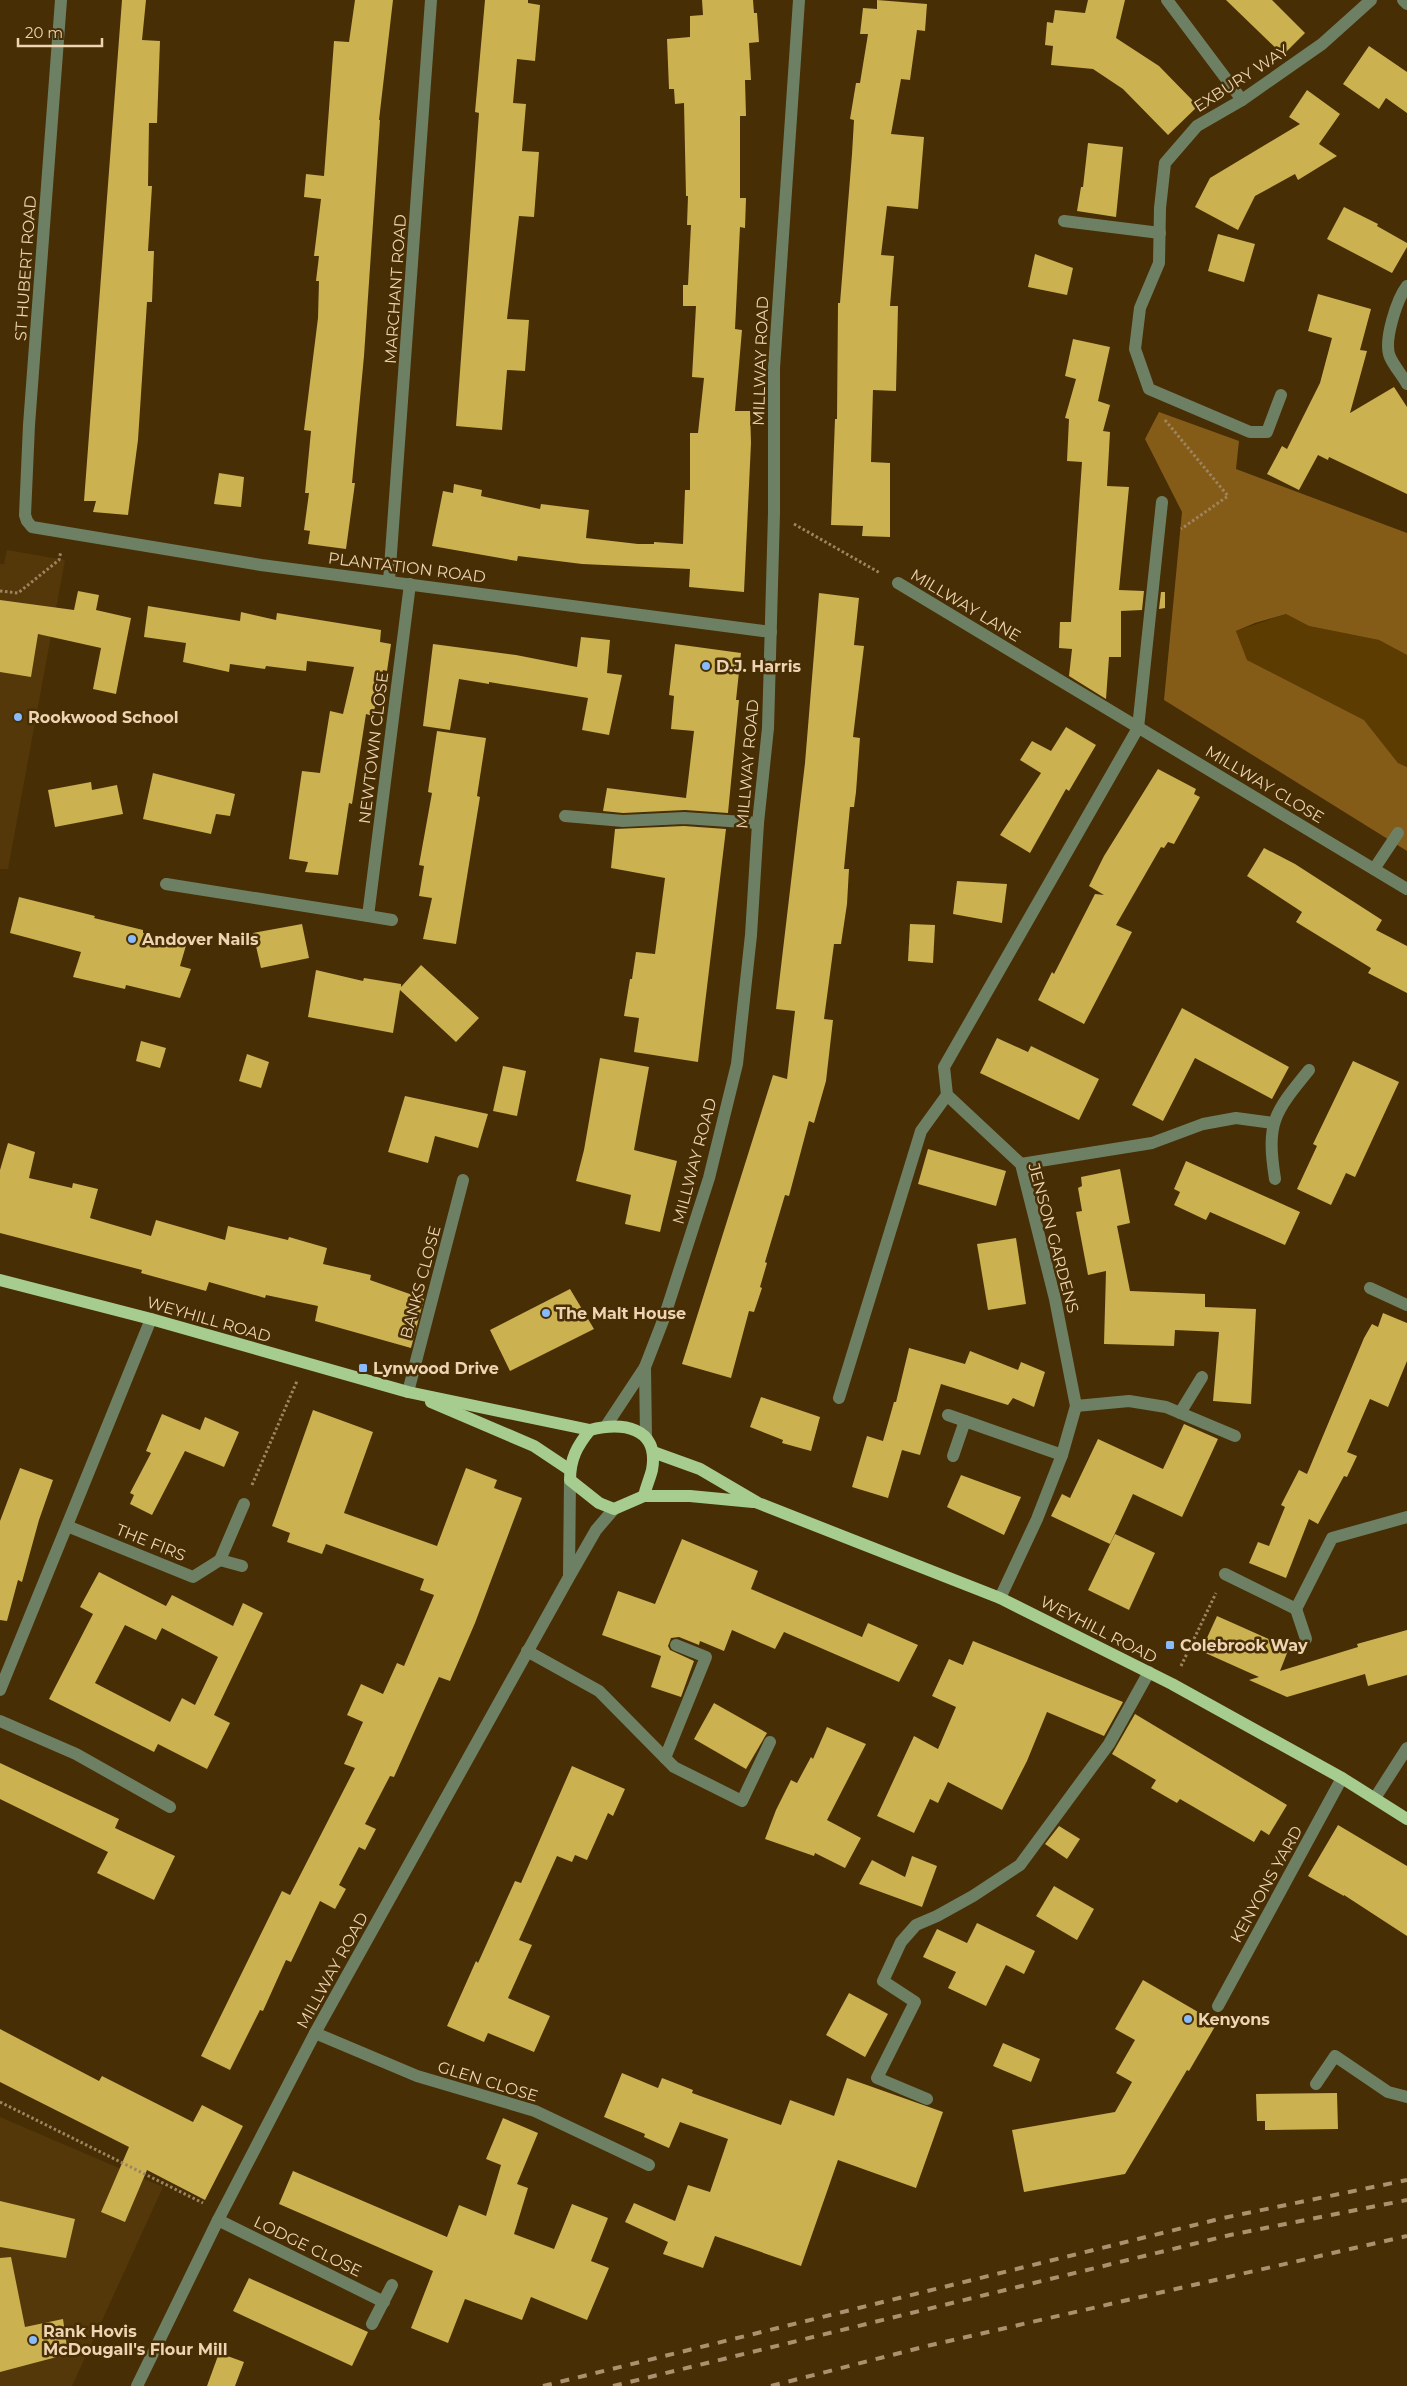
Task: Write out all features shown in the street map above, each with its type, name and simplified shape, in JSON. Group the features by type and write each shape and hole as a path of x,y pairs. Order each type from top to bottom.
{"main road":[{"name":"WEYHILL ROAD","path":"0,1280 151,1319 408,1392 590,1430 606,1426 628,1426 646,1438"},
{"name":"WEYHILL ROAD","path":"408,1392 534,1446 570,1475 593,1498 614,1509 644,1496 690,1496 758,1503"},
{"path":"570,1475 577,1446 590,1430"},
{"path":"644,1496 652,1469 653,1452 646,1438"},
{"name":"WEYHILL ROAD","path":"653,1452 700,1469 758,1503 1000,1598 1172,1684 1342,1778 1407,1819"}],"street":[{"name":"ST HUBERT ROAD","path":"40,530 32,527 25,515 29,424 61,0"},
{"name":"MARCHANT ROAD","path":"389,581 431,0"},
{"name":"MILLWAY ROAD","path":"606,1426 645,1367 664,1318 709,1178 737,1064 751,934 758,823 768,728 774,513 774,368 799,0"},
{"path":"1167,0 1242,100"},
{"name":"EXBURY WAY","path":"1149,389 1135,349 1140,308 1159,263 1165,163 1198,126 1242,100 1322,44 1371,0"},
{"path":"1403,0 1407,4"},
{"path":"1064,220 1160,233"},
{"path":"1407,286 1400,295 1389,334 1389,356 1407,384"},
{"path":"1149,389 1250,432 1267,432 1281,395"},
{"path":"839,1398 921,1131 947,1095 944,1067 1058,871 1138,728 1162,502"},
{"name":"PLANTATION ROAD","path":"40,530 261,565 771,632"},
{"name":"MILLWAY LANE","path":"898,583 1138,728"},
{"name":"NEWTOWN CLOSE","path":"368,916 410,584"},
{"name":"MILLWAY CLOSE","path":"1138,728 1406,888"},
{"path":"565,816 623,822 684,818 758,823"},
{"path":"1374,869 1398,833"},
{"path":"166,884 392,920"},
{"path":"1275,1178 1270,1147 1273,1123 1283,1102 1309,1070"},
{"name":"JENSON GARDENS","path":"947,1095 1020,1164 1055,1299 1076,1406 1062,1455 1037,1520 1000,1598"},
{"path":"1020,1164 1152,1143 1182,1134 1203,1124 1236,1118 1273,1123"},
{"name":"BANKS CLOSE","path":"408,1392 463,1180"},
{"path":"1370,1288 1407,1305"},
{"path":"0,1690 151,1319"},
{"name":"MILLWAY ROAD","path":"645,1367 646,1438"},
{"path":"1180,1413 1202,1377"},
{"path":"1076,1406 1129,1401 1166,1407 1235,1436"},
{"path":"948,1415 1062,1455"},
{"path":"952,1456 965,1421"},
{"name":"MILLWAY ROAD","path":"569,1577 570,1475"},
{"path":"242,1566 220,1560 244,1504"},
{"name":"MILLWAY ROAD","path":"138,2386 218,2220 315,2033 569,1577 596,1530 614,1509"},
{"path":"1306,1639 1296,1609 1332,1538 1407,1517"},
{"name":"THE FIRS","path":"67,1526 193,1577 220,1560"},
{"path":"1225,1574 1296,1609"},
{"path":"665,1758 706,1657 676,1645"},
{"path":"527,1651 599,1691 674,1767 742,1802 770,1742"},
{"path":"927,2099 877,2078 915,2002 883,1981 901,1942 916,1925 959,1904 1020,1864 1109,1744 1149,1672"},
{"path":"0,1721 76,1754 170,1807"},
{"path":"1375,1798 1407,1748"},
{"name":"KENYONS YARD","path":"1218,2006 1342,1778"},
{"name":"GLEN CLOSE","path":"315,2033 417,2076 535,2111 648,2165"},
{"path":"1316,2084 1335,2056 1388,2092 1407,2098"},
{"name":"LODGE CLOSE","path":"218,2220 384,2302"},
{"path":"372,2324 392,2285"}],"path":[{"path":"1149,389 1159,412 1228,496 1158,545"},
{"name":"MILLWAY LANE","path":"774,513 898,583"},
{"path":"0,592 18,593 59,560 65,534"},
{"path":"244,1504 305,1363"},
{"path":"1172,1684 1225,1574"},
{"path":"0,2102 209,2206"}],"shaded area":[{"path":"1159,412 1239,441 1236,469 1407,533 1407,655 1379,640 1309,626 1286,614 1236,631 1247,660 1364,720 1398,763 1407,767 1407,851 1164,700 1182,512 1145,439"},
{"name":"Rookwood School","path":"7,550 65,560 8,869 0,869 0,564 4,564"},
{"path":"1286,614 1309,626 1379,640 1407,655 1407,767 1398,763 1364,720 1247,660 1236,631"},
{"path":"0,2117 163,2187 72,2386 0,2386"}],"building":[{"path":"122,0 146,0 142,40 160,41 157,123 149,123 148,186 152,186 148,251 154,251 152,302 147,302 138,440 128,515 93,512 96,501 84,501"},
{"path":"355,0 393,0 379,120 364,356 352,483 355,483 346,549 308,544 310,531 304,530 309,493 305,493 311,431 304,430 318,318 319,281 316,281 319,256 314,256 321,199 304,197 306,174 324,176 334,41 349,42"},
{"path":"485,0 528,0 528,3 540,5 535,61 517,59 513,103 526,104 522,151 539,152 534,217 519,216 507,319 529,320 525,371 507,370 502,430 456,426 479,113 475,112"},
{"path":"702,0 753,0 754,13 757,13 759,42 749,43 751,80 745,80 746,116 740,116 740,198 746,198 745,228 740,227 735,329 742,330 735,411 750,411 751,443 744,592 689,587 690,569 582,564 518,556 517,561 432,546 443,491 453,493 454,484 482,490 481,496 540,509 541,504 589,510 586,538 638,544 654,544 654,542 683,544 685,490 690,490 690,433 698,433 704,378 692,377 696,306 683,306 683,285 688,285 691,225 687,225 688,196 686,196 684,103 675,104 674,89 669,89 667,39 690,37 690,16 703,15"},
{"path":"877,0 927,4 925,31 917,30 910,80 901,79 891,134 924,137 918,209 887,206 881,255 894,256 890,306 898,306 896,391 873,390 871,462 890,463 890,537 862,536 863,526 831,525 835,419 837,419 838,303 840,303 854,120 850,119 856,83 860,83 868,34 860,34 863,8 877,9"},
{"path":"1088,0 1125,0 1116,38 1159,66 1198,106 1168,135 1123,89 1093,69 1051,65 1053,46 1045,45 1047,22 1053,23 1055,10 1085,13"},
{"path":"1226,0 1272,0 1305,33 1283,55"},
{"path":"1369,46 1407,72 1407,113 1386,98 1379,109 1343,84"},
{"path":"1307,90 1340,114 1319,144 1337,156 1298,180 1295,174 1255,196 1238,230 1195,207 1210,178 1300,124 1289,117"},
{"path":"1088,143 1123,147 1116,217 1077,211 1081,187 1083,187"},
{"path":"1344,207 1378,224 1377,226 1407,243 1407,247 1392,273 1327,239"},
{"path":"1218,234 1255,244 1244,282 1208,271"},
{"path":"1035,254 1073,268 1067,295 1028,287"},
{"path":"1318,294 1371,309 1360,350 1367,351 1350,413 1394,387 1407,407 1407,494 1329,457 1328,460 1318,455 1299,490 1267,474 1282,446 1287,449 1320,383 1332,338 1308,331"},
{"path":"1073,339 1110,347 1098,401 1110,405 1103,431 1110,432 1107,486 1129,487 1119,590 1144,591 1142,610 1121,611 1121,657 1109,657 1106,699 1069,676 1072,649 1059,648 1060,622 1071,622 1082,462 1067,461 1069,419 1065,418 1076,379 1065,376"},
{"path":"219,473 244,477 241,507 214,504"},
{"path":"78,591 99,595 96,610 131,618 116,694 93,689 101,648 38,634 31,677 0,672 0,600 74,610"},
{"path":"1161,592 1165,592 1165,608 1159,609"},
{"path":"819,593 859,598 854,645 864,646 853,737 860,738 856,792 854,807 850,807 844,869 849,869 847,904 841,944 834,944 824,1019 833,1020 826,1081 814,1123 809,1121 789,1196 785,1195 765,1262 767,1263 760,1287 762,1288 754,1312 749,1311 731,1378 682,1364 773,1075 787,1079 795,1011 776,1009 805,763"},
{"path":"148,606 240,621 241,612 276,620 277,613 381,630 380,642 391,644 387,671 383,670 373,716 366,714 352,804 349,803 338,875 305,872 308,862 289,859 302,771 320,773 330,711 343,714 354,667 307,661 306,671 266,666 265,669 230,664 229,672 183,662 186,643 144,637"},
{"path":"581,637 610,640 607,673 622,675 609,735 582,730 588,698 459,679 450,730 423,726 433,644 516,655 577,667"},
{"path":"675,644 741,653 736,700 739,700 728,813 685,810 623,813 603,811 607,788 686,798 694,731 671,729 674,696 669,695"},
{"path":"1066,727 1096,745 1069,791 1066,789 1030,853 1000,835 1041,773 1020,760 1032,741 1051,751"},
{"path":"437,731 486,738 477,796 480,797 456,944 423,939 432,898 419,896 424,866 419,865 432,793 428,792"},
{"path":"1158,769 1196,789 1194,794 1200,797 1174,844 1168,842 1164,848 1161,847 1116,925 1132,932 1084,1024 1038,1000 1052,972 1054,974 1095,894 1104,895 1089,886 1104,856"},
{"path":"153,773 235,794 230,816 216,814 211,834 143,819"},
{"path":"91,782 92,790 117,785 123,814 55,827 48,790"},
{"path":"684,826 726,829 698,1062 634,1052 639,1018 624,1016 630,979 632,979 636,952 655,954 665,878 611,868 615,829"},
{"path":"1264,848 1295,864 1382,920 1376,930 1407,946 1407,993 1368,973 1371,968 1296,922 1302,912 1247,876"},
{"path":"957,881 1007,884 1002,923 953,914"},
{"path":"19,897 95,916 94,918 143,930 143,933 187,942 180,966 191,969 180,998 126,985 125,989 73,977 81,952 10,933"},
{"path":"302,924 309,958 261,968 253,933"},
{"path":"910,924 935,925 933,963 908,961"},
{"path":"421,965 479,1018 456,1042 400,990 393,1033 308,1017 316,970 363,981 364,978 401,984 401,987"},
{"path":"1182,1008 1289,1067 1272,1099 1195,1058 1163,1121 1132,1105"},
{"path":"997,1038 1028,1052 1031,1046 1099,1079 1079,1120 980,1073"},
{"path":"141,1041 166,1048 160,1068 136,1061"},
{"path":"247,1054 269,1062 261,1088 239,1081"},
{"path":"600,1058 649,1067 634,1150 677,1161 660,1232 625,1224 631,1195 576,1181 584,1150"},
{"path":"1353,1061 1399,1082 1355,1177 1346,1173 1331,1205 1297,1189 1317,1146 1313,1144"},
{"path":"503,1066 526,1071 517,1116 493,1111"},
{"path":"405,1096 488,1114 478,1148 435,1136 428,1163 388,1152"},
{"path":"8,1143 35,1152 29,1178 72,1188 73,1183 98,1189 90,1218 151,1236 156,1220 225,1240 228,1226 288,1240 289,1237 327,1248 323,1264 371,1275 370,1280 424,1299 411,1348 315,1321 318,1306 266,1295 265,1298 209,1282 206,1291 141,1273 142,1270 0,1233 0,1170"},
{"path":"928,1149 1006,1171 996,1206 918,1184"},
{"path":"1186,1161 1300,1212 1285,1245 1210,1212 1206,1220 1174,1205 1180,1192 1174,1189"},
{"path":"1120,1169 1130,1223 1117,1226 1130,1291 1205,1294 1205,1307 1256,1309 1251,1404 1213,1401 1219,1332 1175,1330 1174,1346 1104,1344 1106,1271 1088,1275 1076,1212 1082,1211 1078,1188 1082,1186 1081,1177"},
{"path":"1016,1238 1026,1304 988,1310 977,1244"},
{"path":"570,1289 594,1329 510,1371 490,1330"},
{"path":"1383,1313 1407,1323 1407,1361 1388,1407 1370,1399 1347,1452 1357,1456 1347,1477 1344,1476 1318,1524 1309,1519 1286,1578 1249,1563 1258,1542 1269,1546 1285,1507 1281,1505 1299,1470 1307,1474 1364,1338 1372,1324 1378,1327"},
{"path":"909,1348 965,1364 970,1351 1018,1370 1021,1362 1045,1372 1034,1407 1013,1398 1008,1405 941,1384 920,1455 902,1450 888,1498 852,1487 867,1436 883,1441 894,1402 896,1402"},
{"path":"761,1397 820,1417 811,1451 782,1443 783,1440 750,1427"},
{"path":"313,1410 373,1432 344,1513 437,1546 466,1468 497,1480 494,1488 522,1498 475,1623 450,1681 439,1677 394,1777 390,1776 365,1824 376,1829 365,1850 359,1847 339,1885 346,1889 335,1909 320,1901 291,1962 286,1960 263,2011 260,2010 230,2070 201,2056 282,1891 290,1895 355,1768 344,1764 363,1722 347,1715 361,1684 383,1694 397,1663 404,1666 434,1595 420,1590 424,1579 326,1544 322,1554 287,1542 290,1533 272,1526"},
{"path":"162,1414 200,1430 205,1417 239,1432 224,1467 185,1451 152,1515 130,1504 134,1495 130,1493 151,1453 146,1451"},
{"path":"1184,1424 1218,1439 1182,1517 1133,1494 1110,1544 1051,1516 1062,1494 1070,1498 1098,1439 1163,1469"},
{"path":"20,1468 53,1480 39,1520 22,1582 18,1580 7,1621 0,1620 0,1521"},
{"path":"961,1475 1021,1497 1004,1535 947,1507"},
{"path":"1115,1534 1155,1553 1129,1610 1088,1590"},
{"path":"682,1539 758,1571 751,1589 862,1637 868,1623 918,1645 899,1682 784,1632 775,1649 732,1630 724,1651 700,1641 699,1645 679,1637 671,1638 668,1646 670,1650 694,1661 681,1697 651,1687 661,1656 602,1635 618,1591 655,1604"},
{"path":"99,1572 166,1606 172,1595 233,1626 243,1603 263,1613 214,1715 230,1723 207,1769 158,1744 154,1752 49,1699 93,1614 80,1607","holes":["125,1625 156,1640 162,1628 218,1657 195,1705 182,1698 170,1722 95,1683"]},
{"path":"1217,1616 1289,1648 1280,1671 1358,1647 1357,1644 1407,1630 1407,1675 1368,1686 1365,1674 1287,1697 1249,1680 1259,1677 1201,1651"},
{"path":"973,1641 1123,1702 1104,1736 1047,1712 1027,1761 1002,1810 948,1782 938,1803 930,1799 914,1833 877,1816 914,1736 938,1749 956,1707 932,1696 949,1659 963,1665"},
{"path":"714,1703 767,1733 746,1769 694,1739"},
{"path":"1135,1714 1287,1805 1269,1835 1261,1830 1254,1842 1180,1799 1177,1803 1151,1788 1156,1780 1112,1754"},
{"path":"827,1727 866,1744 827,1820 861,1838 845,1868 815,1853 814,1856 765,1839 776,1810 791,1780 797,1783 811,1757 813,1759"},
{"path":"0,1763 119,1819 115,1828 175,1856 154,1900 97,1873 108,1852 0,1799"},
{"path":"572,1766 625,1789 613,1816 608,1813 587,1860 575,1855 572,1862 557,1856 519,1940 532,1945 508,1998 550,2016 534,2052 488,2033 484,2042 447,2026 515,1881 521,1883"},
{"path":"1338,1825 1407,1866 1407,1936 1344,1895 1308,1876"},
{"path":"1059,1826 1080,1839 1067,1859 1045,1844"},
{"path":"912,1856 937,1866 922,1907 859,1884 872,1860 905,1877"},
{"path":"1054,1886 1094,1909 1077,1940 1036,1916"},
{"path":"977,1923 1035,1951 1024,1974 1006,1965 986,2006 948,1988 956,1972 923,1957 937,1929 967,1943"},
{"path":"1143,1980 1217,2023 1125,2174 1024,2192 1012,2130 1115,2112 1132,2082 1116,2073 1135,2040 1115,2029"},
{"path":"849,1993 888,2014 865,2057 826,2035"},
{"path":"0,2029 99,2081 102,2076 193,2122 202,2105 243,2126 205,2200 147,2170 125,2222 101,2212 129,2147 0,2082"},
{"path":"1003,2043 1040,2059 1031,2082 993,2066"},
{"path":"622,2073 658,2088 662,2078 693,2090 692,2093 781,2125 790,2100 834,2116 847,2078 943,2112 916,2188 838,2160 801,2266 715,2236 703,2268 663,2254 668,2242 625,2222 634,2203 675,2221 688,2185 710,2192 728,2139 680,2122 669,2148 644,2137 645,2134 604,2117"},
{"path":"1337,2093 1338,2129 1265,2130 1265,2121 1257,2121 1256,2094"},
{"path":"503,2118 538,2133 517,2184 528,2188 514,2234 554,2249 572,2204 608,2218 591,2261 609,2268 587,2320 531,2297 522,2320 465,2299 448,2343 411,2328 433,2271 279,2204 293,2171 447,2237 459,2205 486,2216 501,2165 486,2159"},
{"path":"0,2201 75,2219 66,2258 0,2247"},
{"name":"Rank Hovis McDougall's Flour Mill","path":"11,2257 25,2327 63,2319 68,2354 0,2372 0,2258"},
{"path":"249,2278 368,2332 352,2366 233,2311"},
{"path":"219,2353 244,2362 235,2386 207,2386"}],"railway":[{"path":"543,2386 1223,2218 1407,2180"},
{"path":"613,2386 1230,2235 1407,2200"},
{"path":"771,2386 927,2346 1407,2236"}],"place":[{"name":"D.J. Harris","path":"706,666"},
{"name":"Rookwood School","path":"18,717"},
{"name":"Andover Nails","path":"132,939"},
{"name":"The Malt House","path":"546,1313"},
{"name":"Lynwood Drive","path":"363,1368"},
{"name":"Colebrook Way","path":"1170,1645"},
{"name":"Kenyons","path":"1188,2019"},
{"name":"Rank Hovis McDougall's Flour Mill","path":"33,2340"}]}
